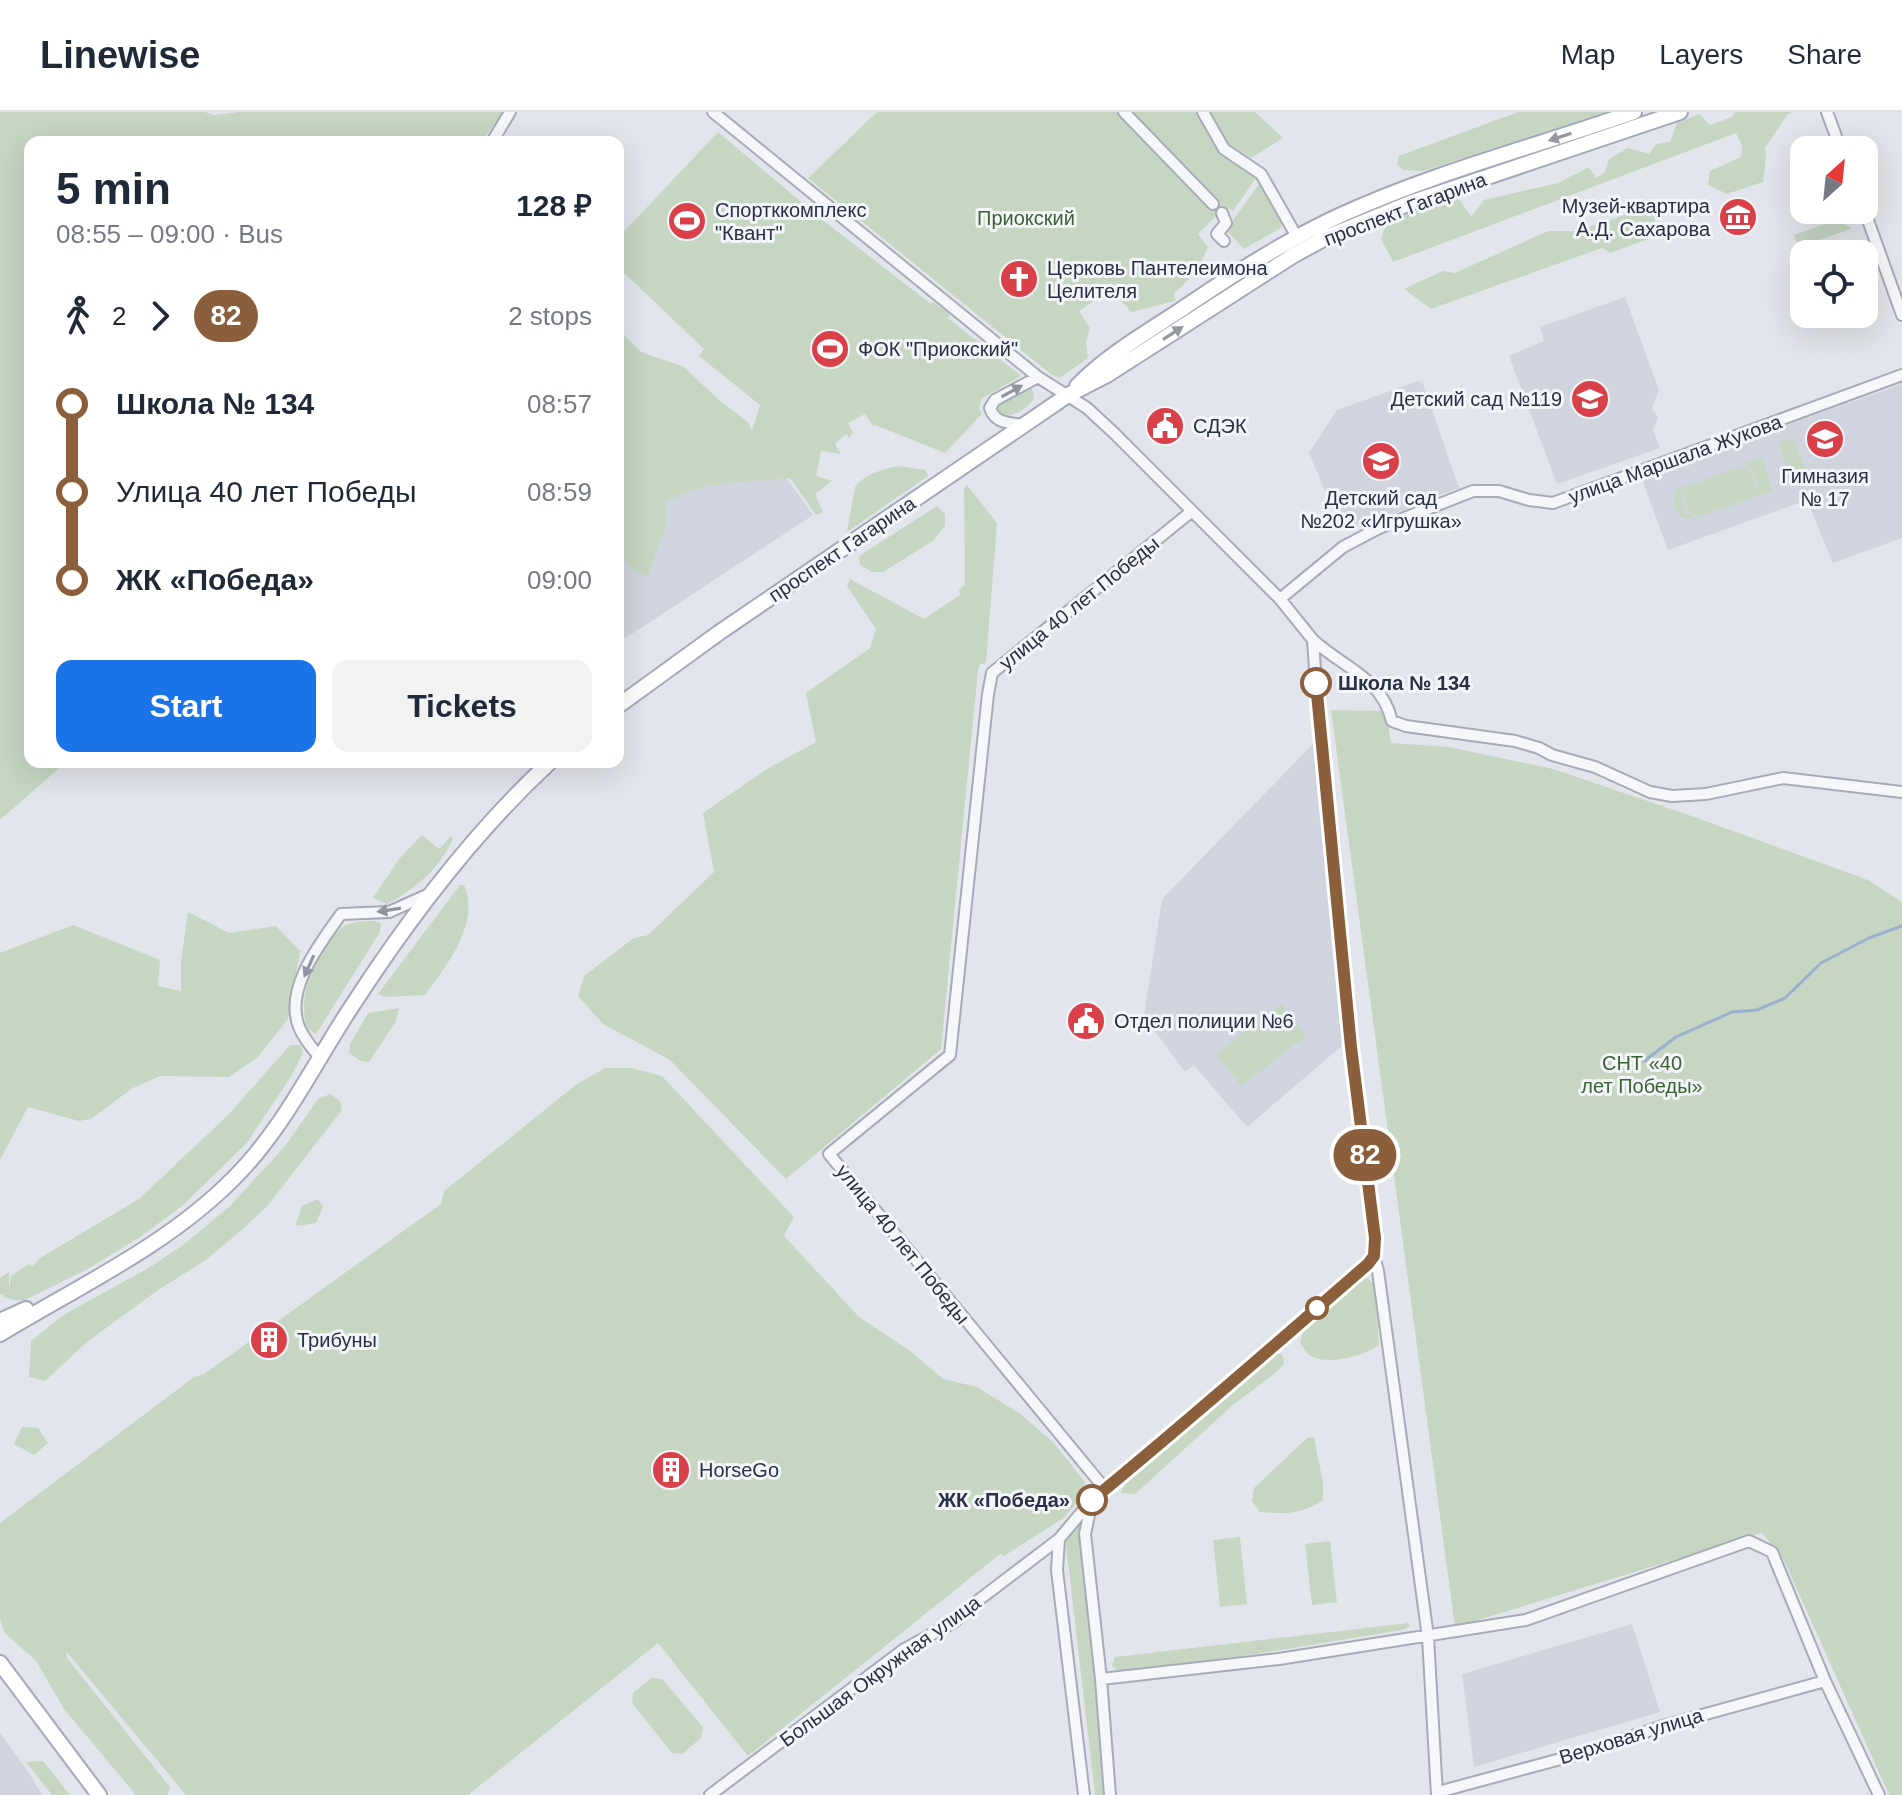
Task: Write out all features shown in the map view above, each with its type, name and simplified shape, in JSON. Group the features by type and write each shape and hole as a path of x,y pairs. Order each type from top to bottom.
{"main road":[{"name":"проспект Гагарина","path":"1068,395 1097,365 1214,287 1297,237 1403,190 1634,112"},
{"name":"проспект Гагарина","path":"624,702 733,623 1068,395 1107,375 1294,255 1327,237 1410,203 1680,112"},
{"path":"1,1321 78,1287 128,1260 169,1232 233,1180 285,1115 382,961 433,893 507,804 544,768"},
{"path":"0,1663 99,1795"}],"street":[{"path":"496,136 510,112"},
{"path":"713,112 1038,377 1087,408 1280,599 1313,640 1381,692 1392,721 1406,726 1515,741 1595,767 1650,792 1672,796 1706,794 1783,778 1902,792"},
{"path":"1124,112 1218,208 1226,223 1217,234 1224,241"},
{"path":"1203,112 1224,149 1261,174 1297,237"},
{"path":"1827,112 1836,136"},
{"path":"1869,224 1902,315"},
{"name":"улица Маршала Жукова","path":"1280,599 1343,547 1379,528 1473,491 1499,491 1553,503 1902,375"},
{"path":"1025,425 999,421 993,417 990,408 995,400 1038,377"},
{"name":"улица 40 лет Победы","path":"1105,1489 829,1154 950,1055 992,673 1192,511"},
{"path":"1313,640 1351,1047 1375,1238 1374,1256 1428,1637 1437,1794"},
{"path":"320,1058 305,1038 296,1013 301,984 315,951 341,914 389,912 433,893"},
{"path":"1105,1489 1348,1282 1374,1256"},
{"name":"Большая Окружная улица","path":"710,1795 903,1650 954,1622 1059,1539 1105,1489"},
{"path":"1092,1500 1085,1534 1110,1795"},
{"path":"1059,1539 1057,1570 1084,1795"},
{"path":"1101,1679 1279,1659 1526,1620 1749,1541 1772,1552 1825,1681 1877,1794"},
{"name":"Верховая улица","path":"1437,1794 1825,1681"}],"shaded area":[{"name":"Детский сад №119","path":"1625,297 1659,390 1652,408 1658,418 1653,429 1660,448 1557,484 1509,356 1544,341 1540,327"},
{"name":"Детский сад №202 «Игрушка»","path":"1418,381 1423,384 1459,488 1345,530 1309,453 1337,410"},
{"name":"Гимназия № 17","path":"1902,384 1902,538 1833,563 1807,500 1668,550 1641,477"},
{"path":"785,476 813,515 624,639 624,492"},
{"name":"Школа № 134","path":"1313,744 1344,1044 1247,1127 1194,1065 1185,1072 1144,1016 1162,899"},
{"path":"1632,1624 1660,1712 1474,1767 1462,1674"},
{"path":"0,1733 27,1770 42,1795 0,1795"}],"green space":[{"path":"0,112 205,112 214,115 240,112 504,112 486,136 24,136 24,768 59,768 0,820"},
{"name":"Приокский","path":"877,112 1195,112 1224,156 1256,178 1233,211 1225,207 1198,234 1208,247 1194,272 1174,293 1175,301 1131,312 1111,289 1079,311 1090,328 1086,342 1088,358 1060,378 1052,375 808,178"},
{"path":"1208,112 1255,112 1283,138 1251,158 1226,142"},
{"path":"1518,112 1607,112 1423,171 1403,170 1397,164 1399,156"},
{"path":"1735,112 1793,112 1788,114 1765,148 1763,182 1727,194 1708,185 1710,171 1741,157 1742,145 1736,133 1393,262 1381,239 1388,220 1457,196 1471,217 1484,200 1558,183 1589,167 1596,178 1605,172 1609,159 1628,148 1649,154 1656,144 1670,142 1677,123 1699,114 1710,125 1732,117"},
{"path":"718,132 820,218 931,304 933,302 950,314 948,318 1021,376 981,399 979,408 982,414 945,453 873,426 865,414 848,423 853,432 849,438 846,434 835,444 841,454 821,451 816,476 832,481 815,494 823,512 816,515 790,478 711,486 666,502 665,528 648,576 631,569 624,558 624,335 641,352 684,367 748,422 752,431 760,405 699,356 704,349 624,273 624,232"},
{"path":"1259,184 1282,224 1281,228 1244,249 1226,230"},
{"path":"1651,206 1657,229 1651,238 1610,253 1602,248 1431,309 1404,289 1443,271 1455,273 1548,231 1577,231"},
{"path":"1825,224 1844,224 1852,228 1820,240 1796,240 1794,235"},
{"path":"1032,389 1034,398 1027,406 1013,414 997,416 995,408 998,405"},
{"path":"1793,438 1808,475 1793,481 1778,443"},
{"path":"1762,457 1773,491 1756,497 1756,478 1751,469 1743,464"},
{"path":"897,466 926,470 928,476 847,532 855,487 868,476"},
{"path":"1741,466 1751,472 1757,489 1756,497 1697,517 1688,512 1683,494 1685,487"},
{"path":"1686,483 1681,494 1686,513 1697,520 1683,518 1674,508 1675,491"},
{"path":"967,485 997,523 986,663 980,664 978,670 941,1049 786,1179 670,1060 603,1024 578,996 584,976 634,938 648,935 714,872 703,813 767,769 816,742 806,693 870,648 876,629 847,586 850,579 924,619 960,595 959,590 965,584 964,488"},
{"path":"937,506 945,514 945,526 933,541 883,572 872,572 860,565 859,556"},
{"name":"СНТ «40 лет Победы»","path":"1331,710 1386,711 1391,743 1449,747 1553,769 1868,880 1902,902 1902,1795 1889,1795 1784,1560 1762,1533 1455,1627"},
{"path":"422,835 439,849 451,836 453,838 441,859 417,885 387,904 373,898 399,859"},
{"path":"460,885 464,885 468,899 465,928 451,957 425,995 386,997 378,994"},
{"path":"188,912 229,933 276,926 300,951 288,1019 258,1057 229,1077 160,1076 133,1088 91,1119 79,1121 28,1107 0,1160 0,953 73,925 160,960 158,986 181,991 181,961"},
{"path":"356,922 381,923 380,932 316,1034 307,1028 304,1016 306,989 315,963 343,927"},
{"path":"1281,1004 1306,1036 1241,1086 1216,1054"},
{"path":"399,1008 396,1021 369,1062 349,1053 350,1044 368,1013"},
{"path":"290,1045 301,1045 303,1053 246,1144 182,1206 88,1269 25,1300 12,1300 3,1296 5,1293 0,1295 0,1278 9,1272 9,1290 11,1276 29,1264 33,1266 40,1258 139,1199 228,1115"},
{"path":"605,1068 631,1068 662,1076 794,1217 784,1236 859,1317 909,1350 943,1379 977,1387 1019,1413 1053,1442 1085,1482 1081,1497 1065,1517 1004,1556 1000,1554 748,1756 658,1643 468,1795 186,1795 66,1651 67,1658 170,1787 168,1795 136,1795 64,1709 36,1661 5,1633 0,1620 0,1523 194,1377 204,1374 441,1204 444,1191 577,1084"},
{"path":"330,1094 340,1101 342,1110 268,1205 244,1228 206,1260 158,1290 87,1342 45,1381 29,1377 31,1341 65,1314 147,1269 183,1245 230,1206 285,1146 318,1099"},
{"path":"318,1199 323,1206 316,1223 297,1226 302,1206"},
{"path":"1365,1277 1375,1284 1379,1345 1364,1353 1334,1360 1308,1354 1300,1343 1303,1331"},
{"path":"1275,1350 1283,1356 1284,1364 1273,1375 1233,1405 1135,1494 1121,1493 1144,1464"},
{"path":"22,1427 38,1428 48,1443 34,1455 14,1444"},
{"path":"1314,1437 1323,1483 1323,1500 1293,1512 1260,1512 1252,1501 1254,1488 1307,1438"},
{"path":"1081,1523 1097,1677 1116,1795 1095,1795 1065,1536"},
{"path":"1240,1537 1247,1604 1220,1607 1213,1540"},
{"path":"1330,1541 1337,1602 1312,1605 1305,1544"},
{"path":"1409,1623 1409,1627 1402,1630 1257,1654 1118,1671 1112,1666 1115,1657"},
{"path":"652,1678 662,1679 703,1727 701,1738 682,1754 672,1753 632,1703 633,1693"},
{"path":"43,1761 70,1795 52,1795 26,1762"}],"waterway":[{"path":"1644,1061 1676,1037 1732,1012 1757,1010 1785,998 1821,963 1869,938 1902,926"}],"bus line":[{"name":"82","path":"1092,1500 1374,1256 1375,1238 1351,1047 1316,683"}],"place":[{"name":"Музей-квартира А.Д. Сахарова","path":"1738,217"},
{"name":"Спортккомплекс \"Квант\"","path":"687,221"},
{"name":"Церковь Пантелеимона Целителя","path":"1019,279"},
{"name":"ФОК \"Приокский\"","path":"830,349"},
{"name":"Детский сад №119","path":"1590,399"},
{"name":"СДЭК","path":"1165,426"},
{"name":"Гимназия № 17","path":"1825,439"},
{"name":"Детский сад №202 «Игрушка»","path":"1381,461"},
{"name":"Школа № 134","path":"1316,683"},
{"name":"Отдел полиции №6","path":"1086,1021"},
{"name":"Трибуны","path":"269,1340"},
{"name":"HorseGo","path":"671,1470"},
{"name":"ЖК «Победа»","path":"1092,1500"}]}
